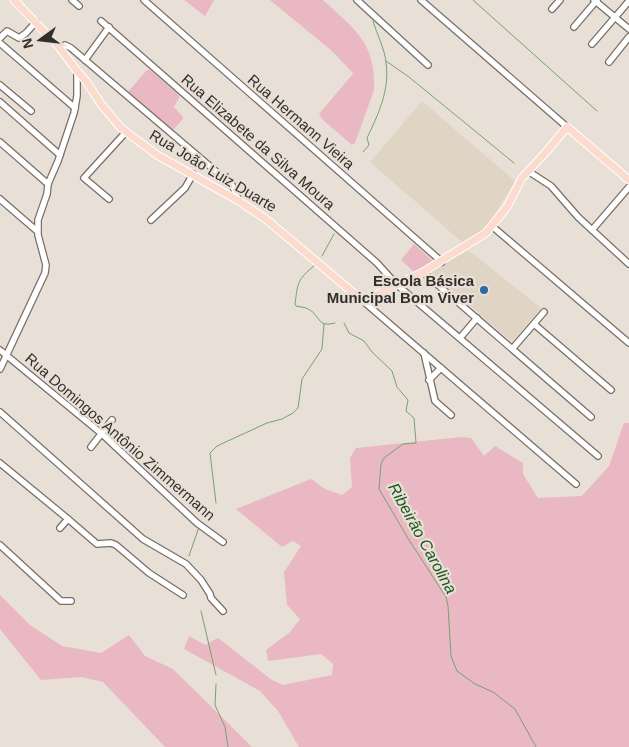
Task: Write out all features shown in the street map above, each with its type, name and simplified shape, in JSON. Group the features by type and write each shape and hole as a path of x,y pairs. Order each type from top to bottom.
{"main road":[{"name":"Rua João Luiz Duarte","path":"14,0 59,47 114,121 126,132 157,155 239,201 281,230 363,301"},
{"path":"363,301 442,262 483,236 493,227 507,207 522,178 567,127 629,180"}],"street":[{"path":"72,0 79,6"},
{"name":"Rua Hermann Vieira","path":"144,0 442,262"},
{"path":"357,0 428,65"},
{"path":"421,0 567,127"},
{"path":"552,9 560,0"},
{"path":"574,26 596,0 629,29"},
{"path":"592,44 629,1"},
{"name":"Rua Elizabete da Silva Moura","path":"101,21 377,263 396,284 598,456"},
{"path":"0,38 8,31 19,38 22,37 36,22"},
{"path":"85,60 109,27"},
{"path":"609,62 629,37"},
{"path":"0,43 75,108"},
{"path":"59,47 65,45 85,60 232,185 239,201"},
{"path":"0,369 45,273 46,261 37,231 38,220 47,194 48,184 60,155 75,108 77,72"},
{"path":"0,85 32,111"},
{"path":"0,102 60,155"},
{"path":"109,199 84,178 126,132"},
{"path":"0,142 48,184"},
{"path":"528,171 551,186 572,211 629,264"},
{"path":"151,220 185,188 192,174"},
{"path":"592,230 629,187"},
{"path":"0,199 37,231"},
{"path":"493,227 629,343"},
{"path":"423,272 591,417"},
{"name":"Rua João Luiz Duarte","path":"363,301 576,484"},
{"path":"513,348 544,312"},
{"path":"460,338 477,318"},
{"path":"534,324 611,390"},
{"name":"Rua Domingos Antônio Zimmermann","path":"0,350 102,434 197,523 223,542"},
{"path":"424,353 435,400 451,415"},
{"path":"429,380 441,368"},
{"path":"0,412 143,539 186,564 201,580 211,598 223,611"},
{"path":"91,447 112,420"},
{"path":"0,463 98,544 111,543 116,545 149,573 182,595"},
{"path":"60,528 68,518"},
{"path":"0,545 61,601 70,601"}],"shaded area":[{"path":"184,0 214,0 205,16"},
{"path":"270,0 323,0 353,29 367,48 374,74 374,90 355,143 352,145 322,119 319,114 353,73 332,51"},
{"path":"147,70 150,70 180,96 174,107 183,119 173,130 170,130 128,95 128,92"},
{"path":"422,101 515,181 487,227 463,243 370,162"},
{"path":"414,244 433,261 414,272 401,260"},
{"name":"Escola Básica Municipal Bom Viver","path":"468,250 541,308 512,342 430,271"},
{"path":"624,423 629,423 629,747 299,747 278,711 260,691 184,649 189,636 205,645 218,638 272,680 283,685 332,675 333,664 321,654 268,661 266,650 289,633 300,619 287,605 284,572 301,546 293,541 282,547 236,509 311,479 325,489 342,495 352,487 350,458 356,448 461,437 471,438 484,456 495,446 523,463 523,474 538,498 582,496 609,466"},
{"path":"0,595 30,625 62,646 101,653 129,635 145,656 173,669 252,747 165,747 103,682 81,677 41,680 0,629"}],"waterway":[{"path":"473,0 597,111"},
{"name":"Ribeirão Carolina","path":"363,152 369,145 367,138 385,93 387,73 383,47 373,21"},
{"path":"386,61 409,77 514,163"},
{"name":"Ribeirão Carolina","path":"322,256 334,234"},
{"name":"Ribeirão Carolina","path":"315,265 299,282 295,304 312,312 325,324 335,323"},
{"name":"Ribeirão Carolina","path":"344,323 349,333 364,341 372,352 392,371 397,387 408,400 406,411 414,418 416,443 403,444 384,458 381,464 379,489 446,597 451,656 457,671 475,684 493,692 515,709 536,747"},
{"path":"216,503 210,453 217,446 267,423 282,419 298,408 302,379 322,349 324,324"},
{"path":"189,556 199,527"},
{"path":"201,611 216,675"},
{"path":"216,684 215,705 225,727 228,747"}],"place":[{"name":"Escola Básica Municipal Bom Viver","path":"484,290"}]}
